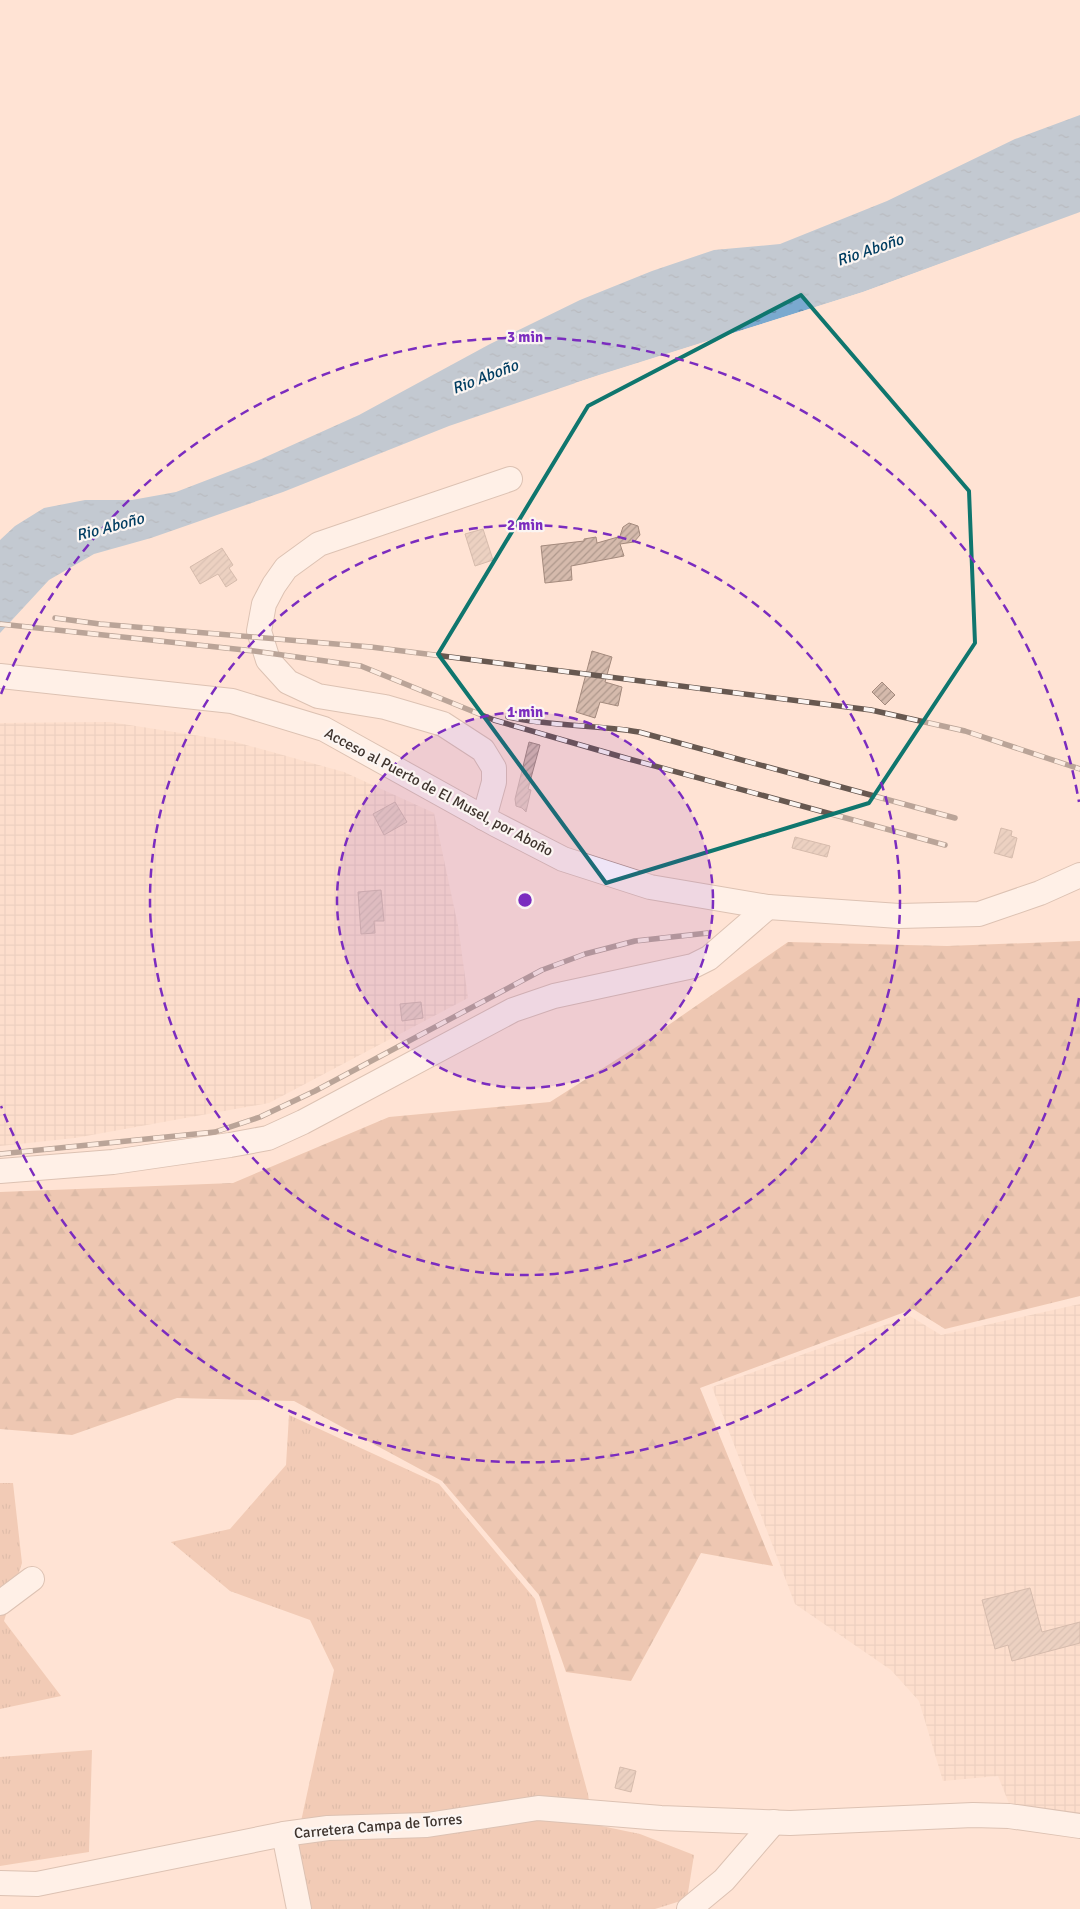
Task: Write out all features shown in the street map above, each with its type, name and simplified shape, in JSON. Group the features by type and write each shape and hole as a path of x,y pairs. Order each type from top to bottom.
{"street":[{"path":"484,818 494,782 494,768 483,750 443,724 385,707 318,696 288,682 268,660 259,631 264,604 274,585 286,568 320,544 510,479"},
{"name":"Acceso al Puerto de El Musel, por Aboño","path":"0,676 232,701 324,729 484,818 563,859 650,887 768,907 899,916 979,914 1040,893 1080,875"},
{"path":"0,1171 113,1162 268,1138 303,1122 513,1010 554,996 693,966 709,958 768,907"},
{"path":"0,1603 32,1579"},
{"name":"Carretera Campa de Torres","path":"0,1883 37,1884 284,1834 328,1828 427,1826 538,1808 661,1818 782,1822 973,1814 1008,1816 1080,1826"},
{"path":"688,1909 724,1880 782,1822"},
{"path":"284,1834 299,1909"}],"highlighted area":[{"path":"801,295 969,491 975,643 869,803 606,883 438,654 588,406"}],"shaded area":[{"path":"110,722 232,741 344,772 434,813 458,926 468,998 269,1103 75,1138 0,1146 0,723"},
{"path":"1080,1304 1080,1815 1010,1806 998,1776 943,1781 919,1701 891,1670 795,1604 712,1387 910,1316 941,1335"}],"green space":[{"path":"1080,941 1080,1296 945,1329 913,1309 700,1388 773,1566 701,1553 631,1681 566,1672 539,1595 442,1481 294,1401 177,1398 72,1435 0,1429 0,1192 233,1183 389,1117 550,1102 644,1042 788,942 947,946"},
{"path":"289,1415 439,1484 535,1599 588,1794 592,1824 640,1834 694,1855 687,1899 655,1909 307,1909 295,1849 334,1670 310,1620 230,1591 171,1542 230,1529 286,1465"},
{"path":"0,1483 13,1483 22,1563 4,1621 61,1696 0,1709"},
{"path":"92,1750 89,1852 0,1866 0,1757"}],"water":[{"name":"Rio Aboño","path":"1080,115 1080,212 863,292 599,375 449,426 283,492 151,538 94,554 49,580 0,633 0,540 15,526 44,508 85,500 132,500 176,492 259,460 359,415 490,344 580,300 652,271 714,250 780,244 887,201 1015,139"}],"pier":[{"path":"1080,213 863,295 574,386 575,383 863,292"}],"building":[{"path":"629,523 638,526 640,535 634,542 620,544 624,556 571,566 572,580 545,583 541,546 584,541 584,539 596,537 597,543 618,537 619,539 623,527"},
{"path":"483,529 493,560 475,566 465,534"},
{"path":"222,548 233,565 229,568 237,580 226,587 218,574 200,584 190,567"},
{"path":"592,651 612,657 605,682 622,687 618,706 600,702 595,718 576,712"},
{"path":"882,682 895,695 885,705 872,692"},
{"path":"529,742 540,745 528,789 531,790 526,812 516,806 515,799"},
{"path":"395,802 407,822 384,835 373,814"},
{"path":"1001,828 1012,831 1011,836 1017,838 1012,858 994,853"},
{"path":"795,837 830,846 827,857 792,848"},
{"path":"381,890 384,921 374,921 375,933 361,934 358,892"},
{"path":"421,1002 423,1018 402,1021 400,1004"},
{"path":"1030,1588 1042,1632 1080,1622 1080,1643 1012,1661 1008,1645 995,1649 982,1600"},
{"path":"620,1767 636,1771 631,1792 615,1788"}],"railway":[{"path":"55,618 100,624 371,647 871,710 965,731 1080,769"},
{"path":"0,624 254,651 361,666 494,720 629,759 945,845"},
{"path":"508,717 639,732 955,818"},
{"path":"0,1154 215,1132 260,1117 315,1091 542,970 585,954 635,941 708,933"}]}
